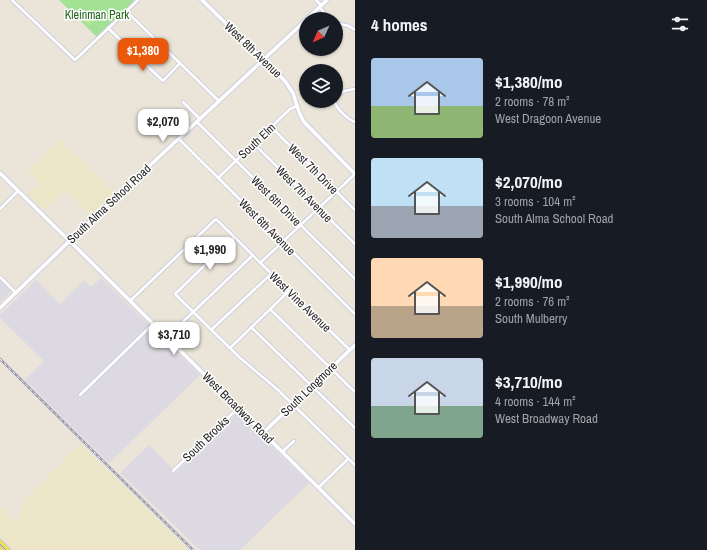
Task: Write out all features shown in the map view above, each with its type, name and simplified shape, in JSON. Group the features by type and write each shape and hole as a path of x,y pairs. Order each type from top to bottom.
{"main road":[{"name":"West 8th Avenue","path":"202,0 289,86 304,122 355,174"},
{"name":"South Alma School Road","path":"314,12 327,0"},
{"name":"South Alma School Road","path":"0,308 299,26"},
{"name":"West Broadway Road","path":"0,174 70,241 355,524"},
{"name":"South Longmore","path":"263,433 355,345"},
{"path":"0,542 8,550"}],"street":[{"path":"12,0 75,60 138,0"},
{"path":"316,0 325,12"},
{"path":"126,11 219,101"},
{"path":"343,25 355,30"},
{"path":"108,28 163,81 180,63"},
{"path":"343,92 355,90"},
{"path":"183,102 201,119"},
{"name":"South Elm","path":"218,178 290,109 297,106"},
{"path":"339,108 355,122"},
{"name":"West 6th Drive","path":"197,122 355,279"},
{"name":"West 7th Drive","path":"272,127 355,210"},
{"name":"West 6th Avenue","path":"179,139 355,314"},
{"name":"West 7th Avenue","path":"254,144 355,244"},
{"path":"260,263 355,174"},
{"path":"0,209 18,191"},
{"name":"West Vine Avenue","path":"130,301 216,219 252,256 350,350"},
{"path":"234,237 175,294 230,348 293,404 355,465"},
{"path":"166,337 252,256"},
{"path":"211,330 271,274"},
{"path":"0,277 16,293"},
{"path":"230,348 288,291"},
{"path":"270,310 355,392"},
{"path":"80,395 154,324"},
{"path":"251,327 355,428"},
{"name":"South Brooks","path":"173,471 238,408"},
{"path":"282,452 294,441"},
{"path":"318,488 348,459"}],"shaded area":[{"path":"60,140 115,193 90,214 65,190 45,210 28,194 40,183 28,171"},
{"path":"101,278 200,375 109,463 25,380 44,361 0,318 0,315 36,280 60,304 84,280 91,287"},
{"path":"0,280 11,291 0,302"},
{"path":"237,413 309,483 240,550 200,550 120,473 149,445 176,472"},
{"path":"80,444 188,550 15,550 3,540 0,536 0,511 2,508 16,521 26,499"}],"green space":[{"name":"Kleinman Park","path":"59,0 133,0 134,1 97,37"},
{"path":"88,10 96,19 89,25 81,17"}],"tram line":[{"path":"0,544 6,550"}],"railway":[{"path":"0,359 193,550"}]}
